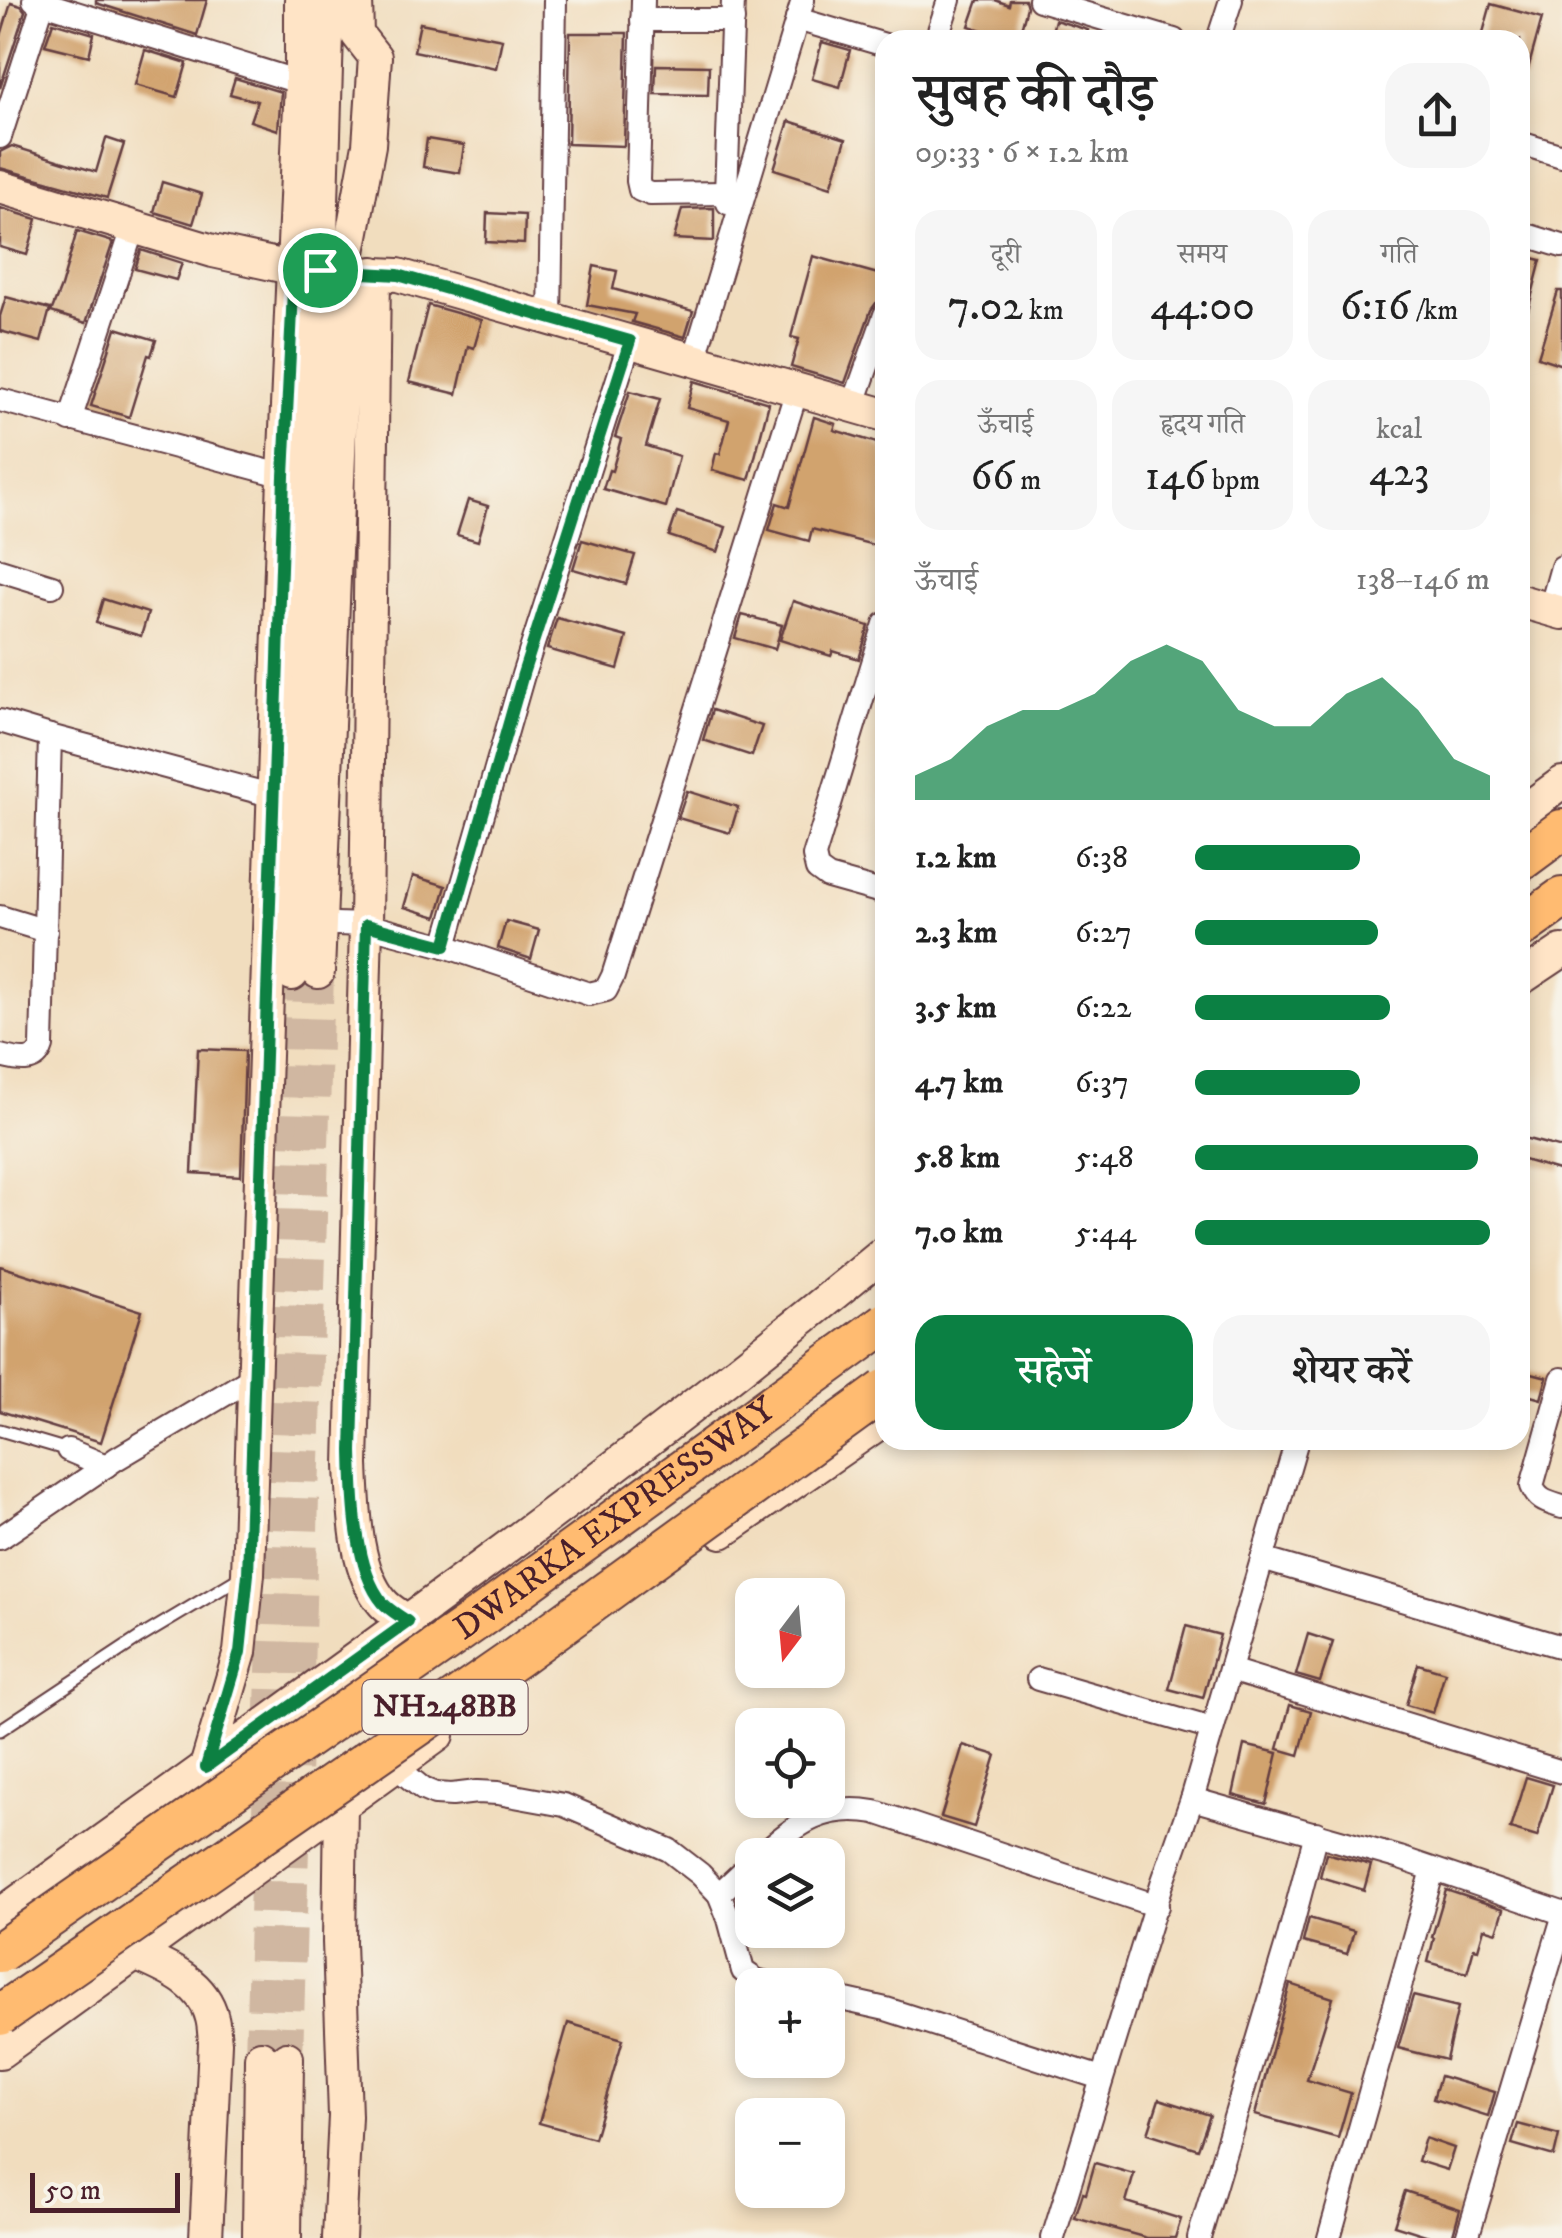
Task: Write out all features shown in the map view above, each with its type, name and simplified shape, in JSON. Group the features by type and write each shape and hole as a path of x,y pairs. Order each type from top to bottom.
{"highway":[{"path":"1530,854 1562,830"},
{"path":"1530,921 1562,898"},
{"name":"DWARKA EXPRESSWAY","path":"0,1952 482,1616 875,1330"},
{"name":"DWARKA EXPRESSWAY","path":"0,2015 517,1657 875,1397"}],"street":[{"path":"301,0 333,274 366,925 352,1451 354,1503 368,1577 382,1603 408,1622"},
{"path":"313,86 328,0"},
{"path":"356,0 358,34 376,57"},
{"path":"206,1767 240,1652 248,1574 254,1377 286,799 298,480 333,274 369,145 376,0"},
{"path":"550,318 556,0"},
{"path":"939,30 948,0"},
{"path":"1040,0 1140,30"},
{"path":"1221,30 1230,0"},
{"path":"0,138 39,1 313,86"},
{"path":"694,360 800,9 875,41"},
{"path":"726,192 650,194 640,190 642,10 733,10 726,192 735,226"},
{"path":"1530,146 1562,156"},
{"path":"0,187 212,252 333,274 398,275 875,413"},
{"path":"70,420 133,228"},
{"path":"1530,236 1562,246"},
{"path":"305,973 333,274"},
{"path":"445,946 523,674 630,341"},
{"path":"853,406 875,343"},
{"path":"306,923 366,925 445,946 589,994 606,990 797,390"},
{"path":"0,400 298,480"},
{"path":"1548,606 1562,566"},
{"path":"0,570 52,586"},
{"path":"875,657 814,856 817,869 828,877 875,890"},
{"path":"0,720 286,799"},
{"path":"0,1056 26,1060 34,1059 42,1051 50,736"},
{"path":"1530,806 1562,782"},
{"path":"286,799 306,923"},
{"path":"0,917 46,930"},
{"path":"1530,972 1562,951"},
{"path":"0,1915 408,1622 638,1450 875,1260"},
{"path":"0,1538 106,1466 254,1377"},
{"path":"1562,1379 1532,1486 1536,1496 1562,1507"},
{"path":"0,2052 621,1602 875,1425"},
{"path":"68,1450 106,1466"},
{"path":"1053,2238 1162,1884 1192,1800 1294,1450"},
{"path":"1262,1559 1562,1647"},
{"path":"1230,1670 1562,1772"},
{"path":"1038,1679 1212,1729"},
{"path":"395,1766 434,1794 498,1792 564,1805 669,1850 719,1894 730,1919 742,1968"},
{"path":"1192,1800 1316,1832 1562,1913"},
{"path":"339,2238 345,2116 339,1942 341,1805"},
{"path":"782,1838 804,1821 836,1810 876,1812 1157,1906"},
{"path":"1199,2238 1288,1940 1316,1832"},
{"path":"1330,2238 1432,1870"},
{"path":"719,1894 735,1879"},
{"path":"1467,2238 1562,1922"},
{"path":"135,1954 179,1974 203,1998 212,2015 215,2042 206,2238"},
{"path":"845,2000 886,2009 1101,2078"},
{"path":"259,2238 274,2057 285,2238"}],"lane":[{"path":"0,1430 68,1450"},
{"path":"0,1730 123,1648 248,1574"}],"building":[{"path":"96,0 207,0 197,35"},
{"path":"978,0 1009,5 1010,0 1025,0 1021,30 982,30 969,26"},
{"path":"11,3 25,11 0,88 0,39"},
{"path":"1491,4 1542,18 1530,62 1530,30 1484,30"},
{"path":"1055,20 1088,30 1052,30"},
{"path":"53,22 94,34 89,56 45,45"},
{"path":"420,23 502,39 496,68 414,51"},
{"path":"570,33 627,33 624,146 568,144"},
{"path":"822,42 850,50 840,87 812,79"},
{"path":"145,50 187,63 177,97 135,85"},
{"path":"656,65 709,66 708,95 655,94"},
{"path":"235,78 281,92 278,130 250,121 257,101 230,94"},
{"path":"789,121 846,139 831,187 774,169"},
{"path":"106,138 124,144 107,198 0,168 0,152 12,146 96,172"},
{"path":"427,139 464,145 460,173 423,167"},
{"path":"162,182 202,194 193,224 154,212"},
{"path":"0,208 37,219 27,255 0,247"},
{"path":"714,208 714,241 674,239 682,209"},
{"path":"487,213 525,215 524,244 486,242"},
{"path":"77,231 113,242 86,323 51,312"},
{"path":"141,250 182,263 176,280 135,269"},
{"path":"813,256 875,273 875,304 845,383 791,367 799,339 791,337"},
{"path":"1530,257 1541,260 1530,303"},
{"path":"594,266 617,271 613,289 693,311 685,337 632,322 635,314 587,305"},
{"path":"1558,291 1562,291 1562,365 1538,357"},
{"path":"6,297 50,309 41,342 0,331"},
{"path":"428,305 482,320 474,348 468,346 457,394 409,382"},
{"path":"116,328 156,340 129,417 91,406"},
{"path":"694,381 769,403 749,480 712,470 729,420 687,408"},
{"path":"630,391 660,399 646,446 679,456 666,507 603,489 621,439 615,437"},
{"path":"814,417 836,424 834,430 875,442 875,545 812,529 809,541 769,530 777,503 789,507"},
{"path":"468,500 488,506 478,541 457,535"},
{"path":"677,512 726,527 718,552 669,536"},
{"path":"582,540 635,555 626,584 573,569"},
{"path":"103,599 148,613 141,636 96,623"},
{"path":"793,601 869,626 859,659 833,651 831,656 780,640"},
{"path":"742,615 782,625 775,649 735,638"},
{"path":"557,618 627,637 618,669 547,649"},
{"path":"712,710 762,726 752,756 703,740"},
{"path":"687,791 738,807 730,833 678,818"},
{"path":"413,876 446,886 437,917 404,907"},
{"path":"506,921 539,930 531,959 498,948"},
{"path":"198,1049 245,1051 241,1176 192,1173"},
{"path":"1530,1140 1562,1148 1562,1171 1530,1162"},
{"path":"0,1266 142,1311 101,1442 0,1411"},
{"path":"1530,1373 1547,1377 1541,1399 1530,1396"},
{"path":"1186,1626 1220,1635 1203,1698 1169,1689"},
{"path":"1308,1634 1333,1642 1320,1682 1296,1675"},
{"path":"1418,1664 1445,1672 1433,1713 1406,1705"},
{"path":"1290,1705 1311,1711 1299,1755 1278,1749"},
{"path":"963,1745 996,1755 974,1827 941,1817"},
{"path":"1244,1745 1278,1753 1266,1804 1233,1795"},
{"path":"1526,1777 1553,1785 1537,1837 1510,1829"},
{"path":"1326,1853 1371,1865 1364,1890 1320,1877"},
{"path":"1446,1890 1504,1909 1497,1932 1484,1928 1467,1973 1428,1962"},
{"path":"1309,1918 1354,1931 1347,1954 1303,1942"},
{"path":"1290,1984 1333,1998 1307,2080 1351,2093 1338,2138 1255,2115"},
{"path":"1413,1996 1458,2007 1446,2060 1398,2048"},
{"path":"568,2023 623,2039 594,2138 539,2123"},
{"path":"1440,2076 1495,2092 1488,2116 1433,2099"},
{"path":"1159,2099 1210,2115 1198,2149 1148,2133"},
{"path":"1518,2124 1559,2135 1554,2156 1512,2144"},
{"path":"1425,2138 1454,2148 1447,2170 1418,2161"},
{"path":"1095,2163 1134,2174 1126,2202 1181,2219 1175,2238 1147,2238 1075,2218"},
{"path":"1405,2191 1460,2209 1452,2238 1435,2238 1394,2225"}],"tunnel":[{"path":"287,2058 318,972"},
{"path":"261,2057 292,974"}],"route":[{"path":"334,261 343,264 347,272 398,275 630,341 523,674 445,946 366,925 352,1451 354,1503 368,1577 382,1603 408,1622 206,1767 240,1652 248,1574 294,270 319,274 320,270 326,262 334,261"}]}
